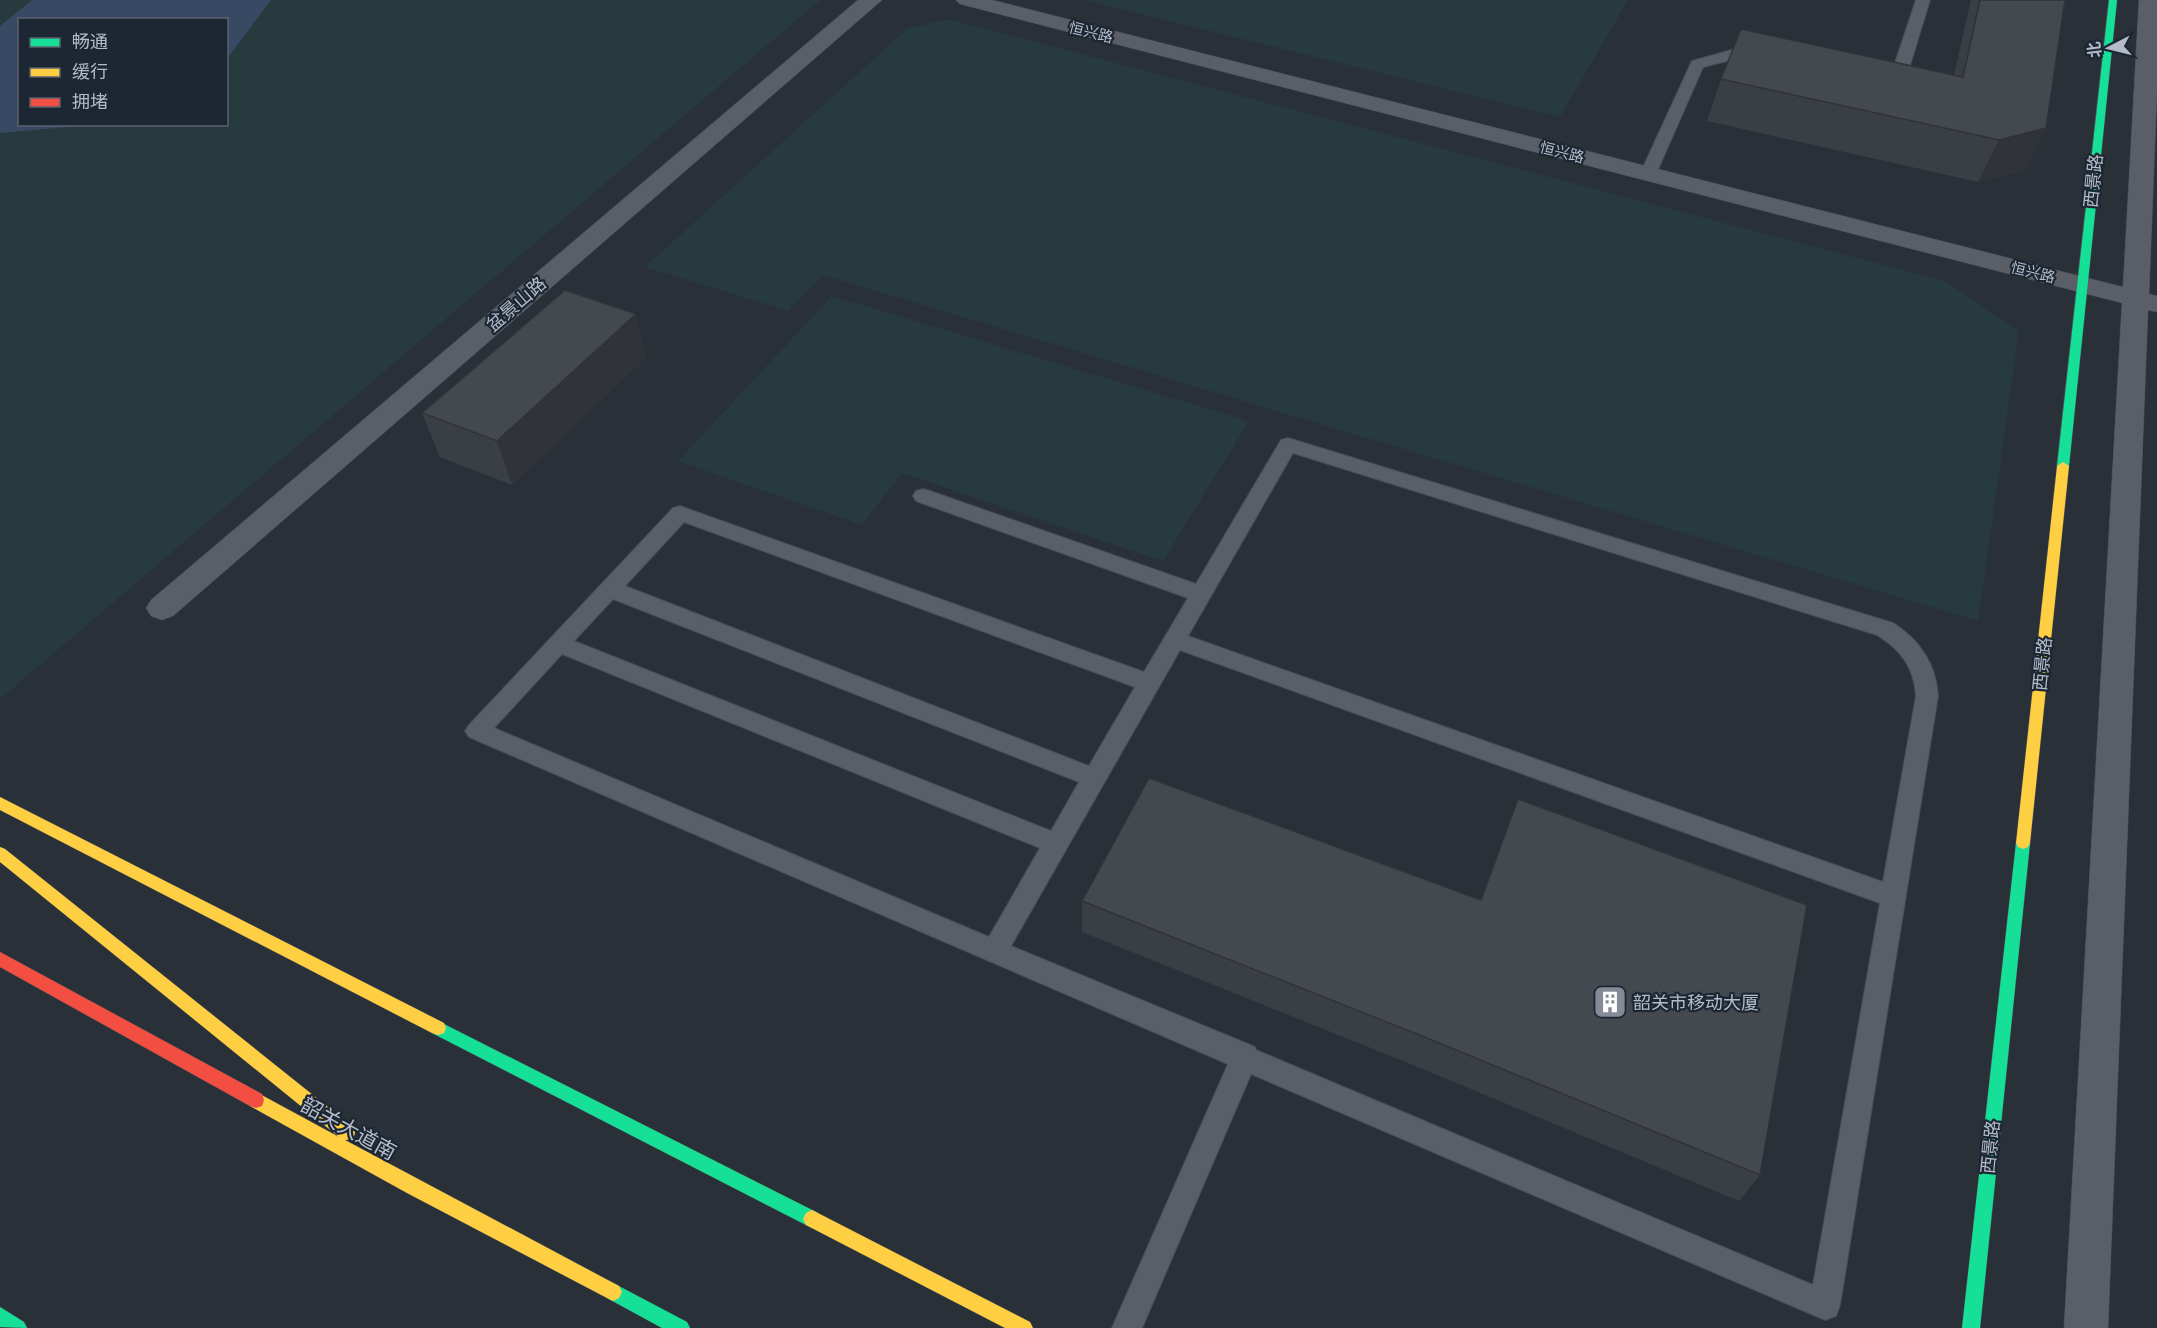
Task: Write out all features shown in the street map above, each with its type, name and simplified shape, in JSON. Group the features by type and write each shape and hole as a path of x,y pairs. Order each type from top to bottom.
{"main road":[{"name":"西景路","path":"1971,1328 2113,0"},
{"path":"0,803 1024,1328"},
{"path":"0,853 414,1187"},
{"name":"韶关大道南","path":"0,959 414,1187 681,1328"},
{"path":"0,1316 18,1328"}],"street":[{"name":"盆景山路","path":"162,608 871,0"},
{"name":"恒兴路","path":"967,0 2146,301"},
{"path":"2086,1328 2146,301 2150,0"}],"lane":[{"path":"1872,83 1895,88 1923,0"},
{"path":"1648,174 1697,64 1735,54 1781,64"},
{"path":"995,950 1288,445 1886,629 1905,642 1913,651 1924,671 1927,696 1825,1305 1245,1056 477,731 681,513 1149,683"},
{"path":"923,496 1201,594"},
{"path":"610,589 1094,778"},
{"path":"1175,640 1894,897"},
{"path":"559,644 1056,844"},
{"path":"1127,1328 1245,1056"}],"green space":[{"path":"0,0 32,0 0,26"},
{"path":"271,0 820,0 0,699 0,133 70,126 228,126 228,58"},
{"path":"1084,0 1628,0 1560,117"},
{"path":"948,19 1945,281 2019,331 1978,621 823,275 788,311 645,267 907,29"},
{"path":"832,296 1249,421 1163,561 902,473 862,525 678,461"}],"water":[{"path":"32,0 271,0 228,58 228,18 18,18 18,126 79,126 0,133 0,26"}],"building":[{"path":"1980,0 2065,0 2046,128 1999,140 1721,79 1741,29 1963,77"},
{"path":"565,290 636,314 497,441 422,413"},
{"path":"1149,778 1481,900 1518,799 1807,905 1760,1175 1427,1038 1082,901"}],"traffic: fast":[{"path":"2063,466 2113,0"},
{"path":"1971,1328 2023,843"},
{"path":"438,1028 812,1219"},
{"path":"613,1292 681,1328"},
{"path":"0,1316 18,1328"}],"traffic: slow":[{"path":"2023,843 2063,466"},
{"path":"0,803 438,1028"},
{"path":"0,853 347,1133"},
{"path":"256,1100 413,1187 613,1292"},
{"path":"812,1219 1024,1328"}],"traffic: jam":[{"path":"0,959 256,1100"}],"place":[{"name":"韶关市移动大厦","path":"1610,1002"}]}
